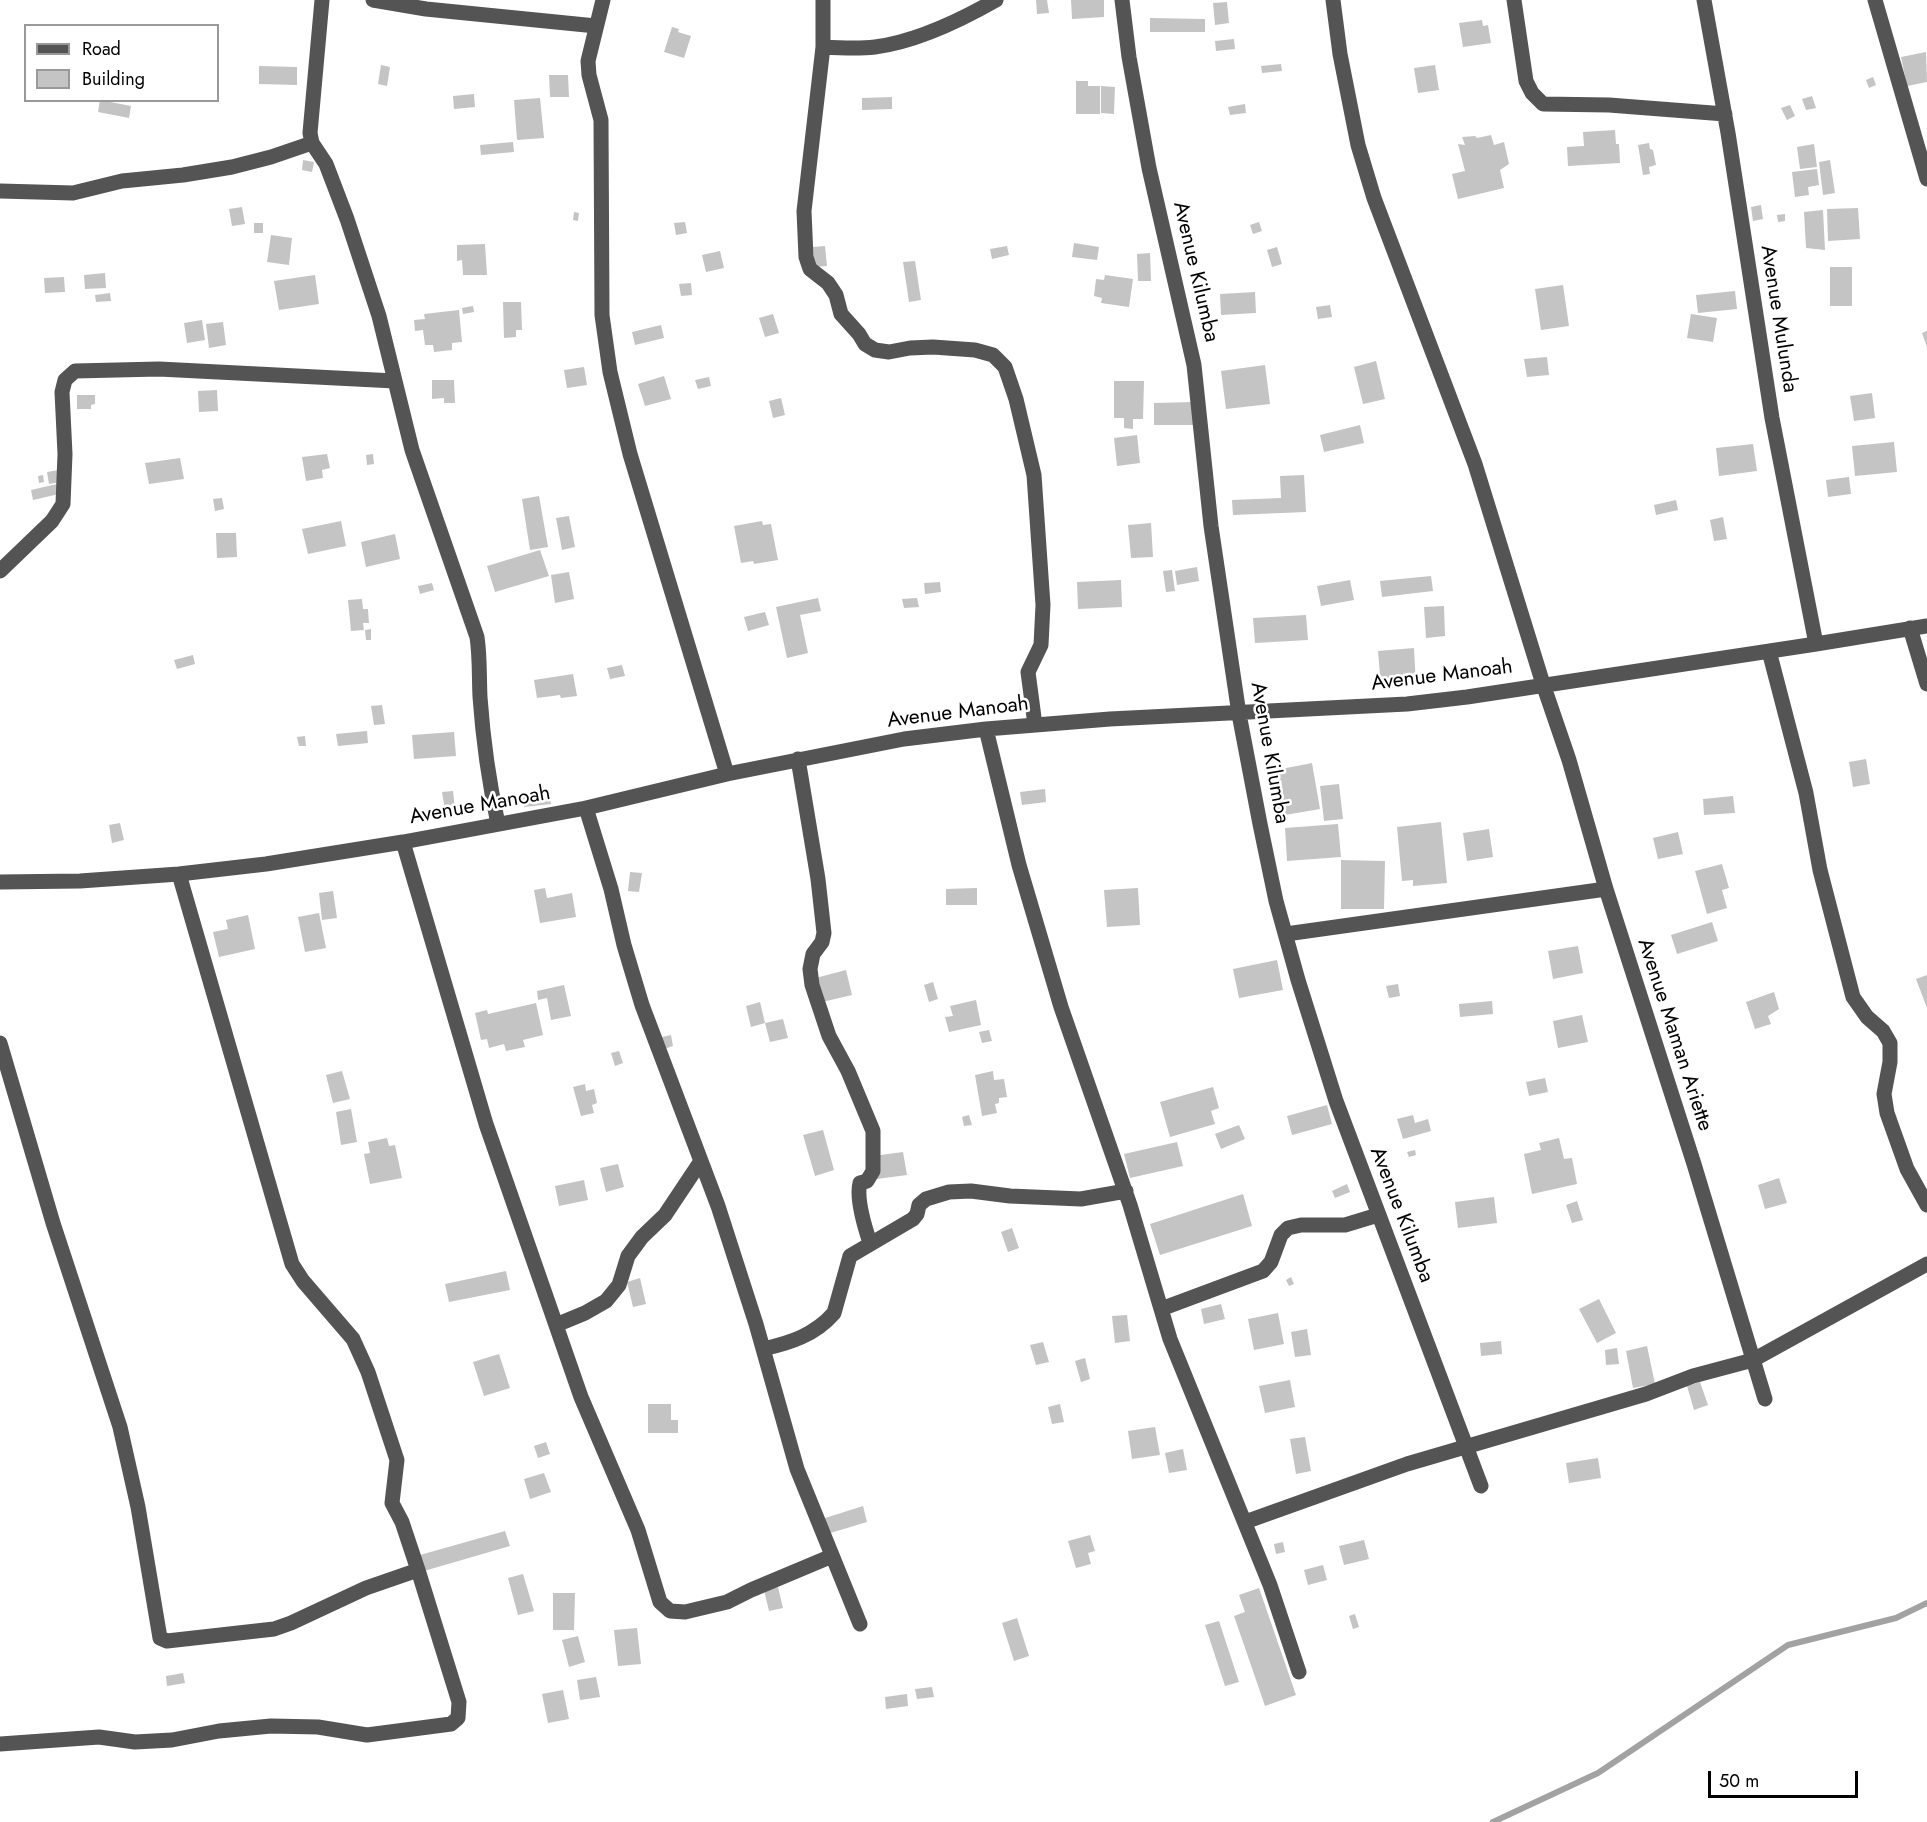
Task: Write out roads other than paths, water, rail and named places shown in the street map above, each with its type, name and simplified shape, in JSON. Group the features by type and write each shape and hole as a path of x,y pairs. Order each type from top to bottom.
{"street":[{"path":"322,0 310,133 312,143 326,164 380,316 412,450 477,637 486,768 498,824"},
{"path":"373,0 426,9 596,26"},
{"path":"603,0 588,61 589,75 602,120 602,315 610,372 630,454 727,774"},
{"path":"824,0 823,47 804,211 804,243 810,269 828,283 836,295 841,314 865,344 875,350 889,352 933,347 975,350 993,355 1005,367 1016,399 1034,475 1043,605 1041,645 1028,672 1035,725"},
{"path":"823,47 875,47 908,40 996,0"},
{"name":"Avenue Kilumba","path":"1122,0 1129,57 1149,168 1194,365 1211,526 1239,714 1276,901 1298,981 1336,1101 1481,1486"},
{"name":"Avenue Maman Ariette","path":"1333,0 1340,54 1359,145 1374,198 1474,464 1569,760 1605,888 1694,1164 1765,1399"},
{"path":"1514,0 1526,81 1532,93 1543,104 1609,105 1725,114"},
{"name":"Avenue Mulunda","path":"1704,0 1725,114 1772,418 1816,644"},
{"path":"1875,0 1927,179"},
{"path":"0,191 73,193 122,181 232,167 312,143"},
{"path":"0,571 52,521 63,504 65,454 62,392 65,380 75,371 159,369 395,381"},
{"name":"Avenue Manoah","path":"0,882 80,881 179,874 266,864 403,842 586,808 727,774 904,739 986,729 1110,719 1407,704 1927,626"},
{"path":"1910,628 1927,684"},
{"path":"1769,651 1806,793 1820,870 1853,997 1867,1017 1883,1031 1890,1043 1890,1062 1884,1094 1887,1113 1908,1169 1927,1205"},
{"path":"986,729 1019,865 1061,1007 1126,1191 1170,1339 1194,1404 1270,1585 1299,1672"},
{"path":"798,759 818,879 824,933 822,942 813,954 810,969 812,985 829,1036 848,1071 873,1131 873,1172 867,1180 860,1183 858,1191 865,1230 870,1243"},
{"path":"586,808 611,889 624,945 642,1005 701,1161 763,1348 797,1469 860,1624"},
{"path":"403,842 486,1124 581,1397 638,1530 660,1602 670,1611 685,1612 727,1602 832,1556"},
{"path":"0,1744 99,1737 135,1742 172,1740 219,1731 271,1726 318,1727 367,1735 455,1722 458,1718 459,1702 402,1522 392,1503 397,1460 368,1372 353,1339 303,1281 292,1264 179,874"},
{"path":"1286,933 1605,888"},
{"path":"0,1043 4,1070 120,1427 138,1507 160,1638 167,1641 246,1630 274,1629 366,1588 418,1570"},
{"path":"556,1325 606,1301 619,1285 628,1256 642,1237 665,1215 701,1161"},
{"path":"763,1348 791,1342 828,1320 834,1313 846,1262 850,1256 913,1219 919,1205 926,1199 950,1192 971,1191 1010,1196 1081,1198 1126,1191"},
{"path":"1161,1309 1263,1271 1271,1262 1281,1235 1288,1228 1300,1225 1345,1224 1378,1215"},
{"path":"1245,1522 1407,1464 1753,1360 1927,1264"}],"waterway":[{"path":"1493,1822 1598,1773 1788,1645 1896,1618 1927,1603"}]}
